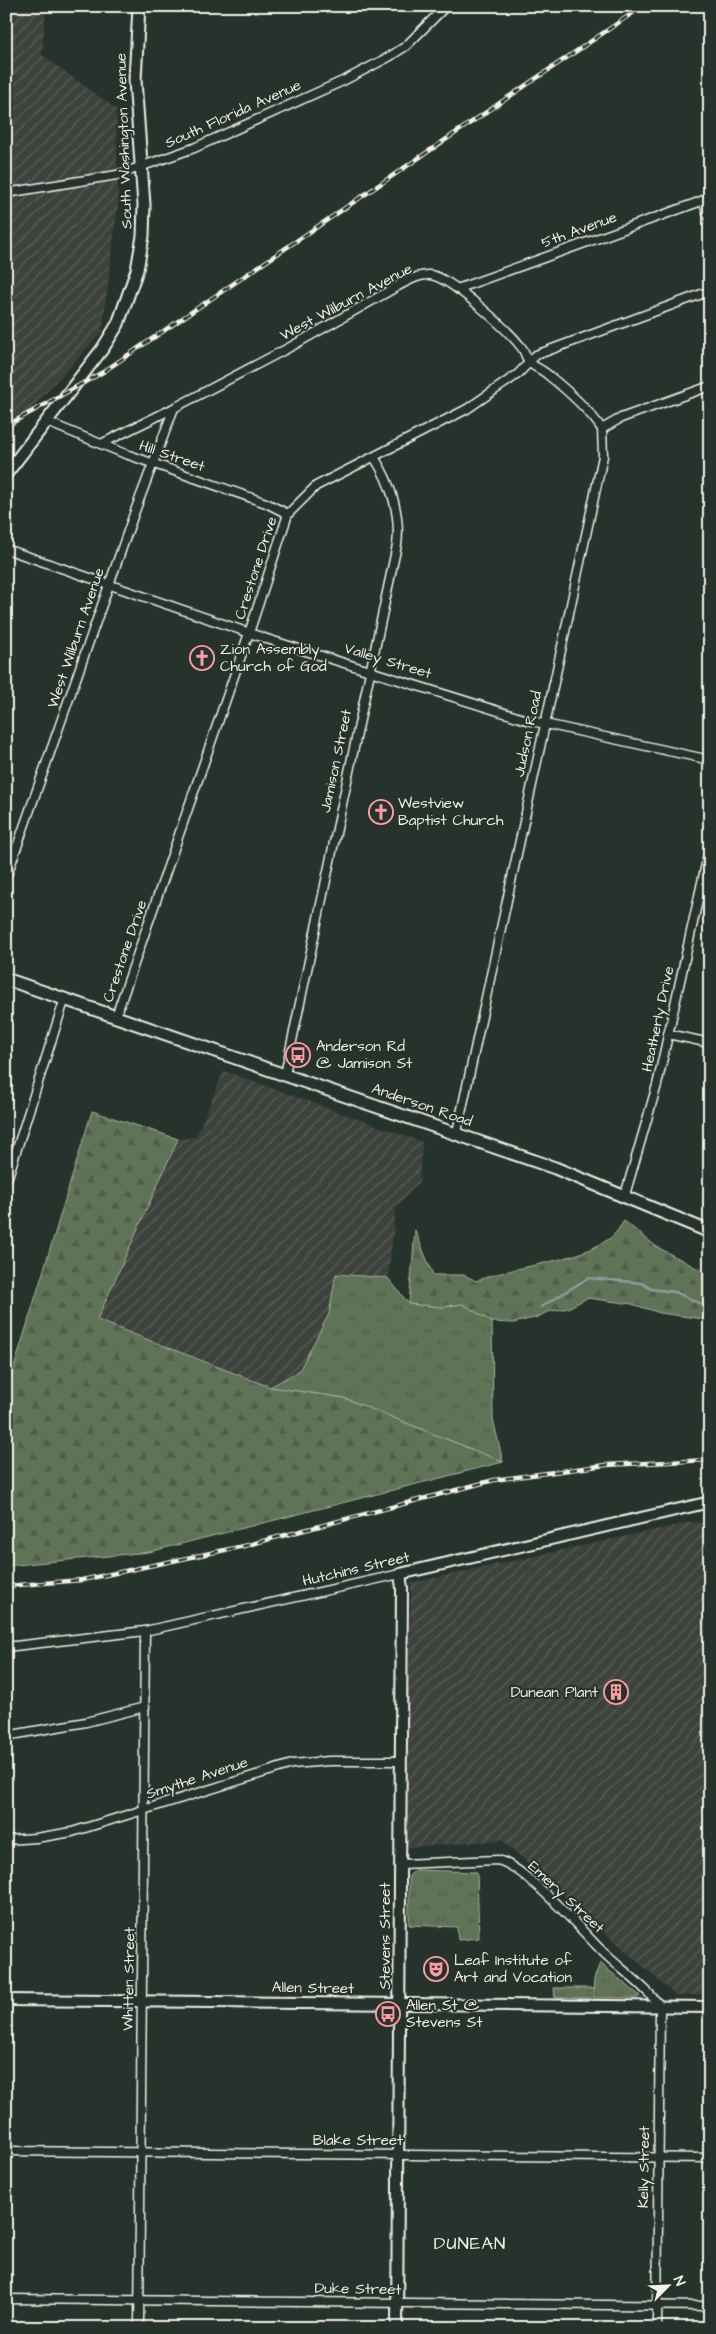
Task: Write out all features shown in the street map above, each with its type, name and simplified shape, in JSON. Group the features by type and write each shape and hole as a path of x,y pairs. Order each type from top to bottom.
{"main road":[{"name":"South Washington Avenue","path":"6,474 104,348 118,324 137,270 143,236 144,206 135,80 139,6"},
{"name":"Anderson Road","path":"6,979 457,1132 625,1195 710,1232"}],"street":[{"name":"South Florida Avenue","path":"6,193 101,179 141,168 194,148 369,68 406,46 446,6"},
{"path":"706,199 710,220"},
{"name":"5th Avenue","path":"457,290 706,199"},
{"name":"West Wilburn Avenue","path":"100,444 174,408 292,346 410,280 424,275 433,275 443,279 488,314 512,337 530,362 559,384 594,417 602,429"},
{"name":"Crestone Drive","path":"116,1016 249,633 288,514 316,486 467,409 518,374 536,355 550,348 710,292"},
{"path":"602,429 621,418 710,386"},
{"name":"West Wilburn Avenue","path":"6,878 109,584 174,408"},
{"name":"Hill Street","path":"47,422 100,444 266,503 288,514"},
{"name":"Judson Road","path":"457,1132 602,456 602,429"},
{"name":"Jamison Street","path":"285,1074 399,531 395,504 374,457"},
{"name":"Valley Street","path":"6,549 249,633 544,724 710,760"},
{"name":"Heatherly Drive","path":"625,1195 657,1085 710,846"},
{"path":"6,1183 65,998"},
{"path":"668,1034 710,1043"},
{"name":"Hutchins Street","path":"6,1647 145,1631 235,1613 710,1502"},
{"name":"Stevens Street","path":"397,2328 401,1864 402,1588 400,1574"},
{"name":"Whitten Street","path":"139,2328 145,1631"},
{"path":"6,1736 86,1722 145,1707"},
{"name":"Smythe Avenue","path":"6,1840 53,1836 292,1764 329,1761 400,1761"},
{"name":"Emery Street","path":"401,1864 497,1860 505,1862 530,1880 606,1955 649,1991 660,2006"},
{"name":"Allen Street","path":"6,2000 710,2007"},
{"name":"Kelly Street","path":"657,2328 660,2006"},
{"name":"Blake Street","path":"6,2150 710,2158"},
{"name":"Duke Street","path":"6,2299 710,2306"}],"shaded area":[{"path":"6,6 46,6 42,55 116,109 118,203 102,332 6,435"},
{"path":"224,1071 422,1142 419,1182 396,1208 388,1278 336,1274 329,1314 299,1371 270,1387 97,1320 178,1139 196,1137"},
{"path":"691,1522 710,1523 710,1994 676,1996 502,1840 404,1848 411,1583"}],"green space":[{"path":"92,1111 178,1139 97,1320 270,1387 344,1398 503,1462 149,1552 6,1566 6,1394"},
{"path":"624,1221 657,1247 710,1275 710,1320 660,1313 632,1304 587,1298 568,1308 547,1312 538,1317 513,1323 492,1322 463,1304 442,1307 409,1304 415,1230 433,1275 464,1275 476,1281 578,1254 611,1237"},
{"path":"336,1274 388,1278 409,1304 442,1307 463,1304 492,1322 493,1419 503,1462 344,1398 270,1387 299,1371 329,1314"},
{"path":"415,1870 477,1872 479,1938 458,1940 457,1927 409,1925 409,1876"},
{"path":"600,1963 640,1996 638,1998 593,1998 594,1979"},
{"path":"554,1988 591,1988 591,1998 555,1998"}],"waterway":[{"path":"541,1307 588,1278 642,1283 651,1289 675,1292 710,1308"}],"railway":[{"path":"6,426 103,372 643,6"},
{"path":"6,1586 82,1580 244,1546 494,1480 606,1465 710,1460"}],"place":[{"name":"Zion Assembly Church of God","path":"202,658"},
{"name":"Westview Baptist Church","path":"381,812"},
{"name":"Anderson Rd @ Jamison St","path":"298,1055"},
{"name":"Dunean Plant","path":"616,1692"},
{"name":"Leaf Institute of Art and Vocation","path":"436,1969"},
{"name":"Allen St @ Stevens St","path":"388,2014"}],"district":[{"name":"DUNEAN","path":"470,2243"}]}
